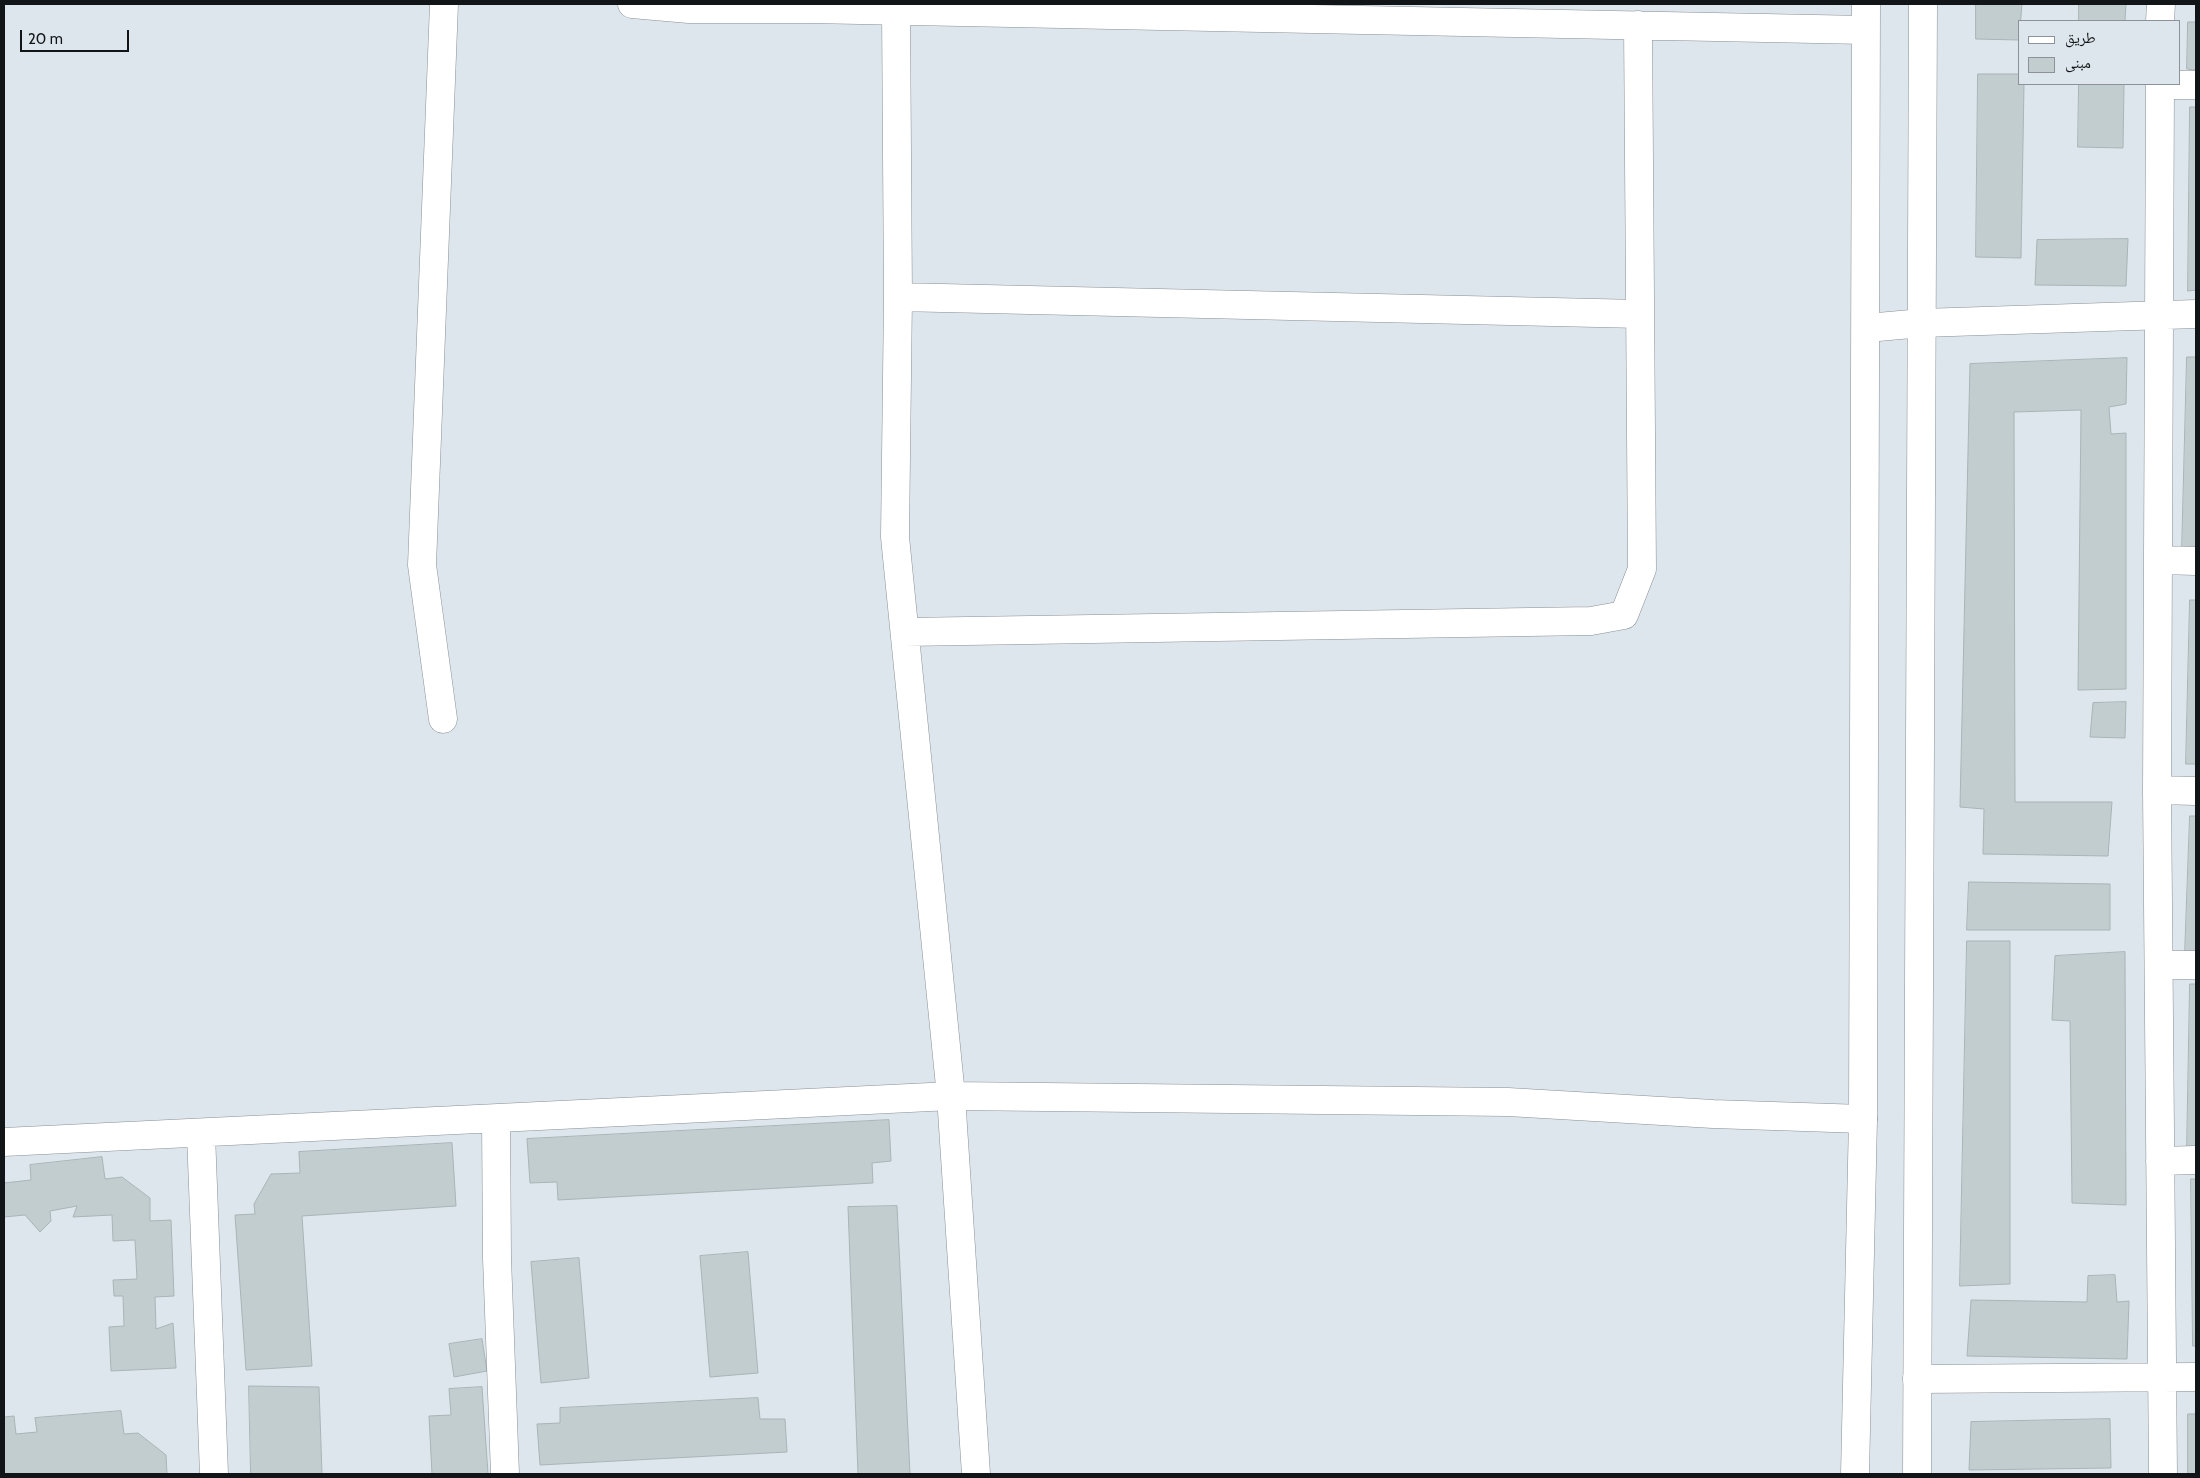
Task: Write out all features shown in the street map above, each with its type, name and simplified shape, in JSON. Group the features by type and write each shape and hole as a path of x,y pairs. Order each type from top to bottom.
{"street":[{"path":"443,719 422,565 444,4"},
{"path":"632,4 809,6 896,11 933,8 1638,24 1866,17 1867,328 1863,1120 1855,1474"},
{"path":"1917,1474 1924,4"},
{"path":"2160,4 2160,20"},
{"path":"896,11 898,298 895,537 951,1096 976,1474"},
{"path":"905,632 1581,621 1624,614 1642,569 1638,24"},
{"path":"2160,85 2160,560 2157,790 2163,1474"},
{"path":"2180,85 2196,85"},
{"path":"898,298 1640,314"},
{"path":"1867,328 1922,323 2196,314"},
{"path":"2160,560 2196,561"},
{"path":"2157,790 2196,791"},
{"path":"2158,965 2196,965"},
{"path":"4,1142 201,1134 951,1096 1508,1102 1713,1114 1863,1120"},
{"path":"496,1119 497,1258 505,1474"},
{"path":"201,1134 214,1474"},
{"path":"2160,1161 2196,1160"},
{"path":"1917,1379 2196,1378"}],"building":[{"path":"1976,4 2022,4 2021,20 2018,20 2018,40 1976,39"},
{"path":"2079,4 2126,4 2125,20 2079,20"},
{"path":"2188,22 2196,22 2196,70 2187,69"},
{"path":"1978,74 2018,74 2018,85 2024,85 2021,258 1976,257"},
{"path":"2079,85 2124,85 2123,148 2078,147"},
{"path":"2190,107 2196,107 2196,290 2188,291"},
{"path":"2128,239 2126,286 2035,285 2037,240"},
{"path":"2187,357 2196,357 2196,551 2182,551"},
{"path":"2127,358 2126,404 2109,407 2111,434 2126,433 2126,689 2078,690 2081,410 2014,412 2015,802 2112,802 2108,856 1983,854 1984,809 1960,807 1970,364"},
{"path":"2190,600 2196,600 2196,764 2186,764"},
{"path":"2126,702 2125,738 2090,737 2093,703"},
{"path":"2190,816 2196,816 2196,954 2185,954"},
{"path":"1969,882 2110,884 2110,930 1967,930"},
{"path":"1967,941 2010,941 2010,1284 1960,1286"},
{"path":"2125,952 2126,1205 2072,1203 2070,1021 2052,1020 2055,956"},
{"path":"2190,984 2196,984 2196,1150 2187,1150"},
{"path":"889,1120 891,1161 872,1163 873,1183 558,1200 557,1182 530,1183 527,1139"},
{"path":"452,1143 456,1206 302,1216 312,1366 246,1370 235,1215 255,1214 254,1204 271,1174 300,1173 299,1152"},
{"path":"102,1157 105,1179 122,1177 150,1198 150,1221 171,1220 174,1296 155,1297 156,1329 173,1323 176,1368 111,1371 109,1327 124,1326 123,1296 114,1296 113,1280 137,1279 135,1240 113,1241 112,1215 73,1217 77,1206 50,1211 51,1221 40,1232 25,1215 4,1217 4,1183 31,1180 30,1165"},
{"path":"2191,1179 2196,1179 2196,1346 2193,1346"},
{"path":"897,1206 910,1474 858,1474 848,1207"},
{"path":"748,1252 758,1373 710,1377 700,1256"},
{"path":"579,1258 589,1378 541,1383 531,1262"},
{"path":"2115,1275 2117,1302 2129,1301 2127,1359 1967,1356 1971,1300 2087,1302 2088,1276"},
{"path":"482,1339 487,1371 454,1377 449,1344"},
{"path":"249,1386 319,1387 322,1474 251,1474"},
{"path":"482,1387 488,1474 432,1474 429,1416 451,1415 449,1389"},
{"path":"758,1398 760,1419 785,1419 787,1452 540,1465 537,1424 560,1423 560,1408"},
{"path":"121,1411 124,1434 138,1433 166,1455 167,1474 4,1474 4,1417 14,1416 16,1434 37,1432 35,1418"},
{"path":"2188,1414 2196,1414 2196,1474 2188,1474"},
{"path":"2110,1419 2111,1468 1969,1470 1971,1422"}]}
